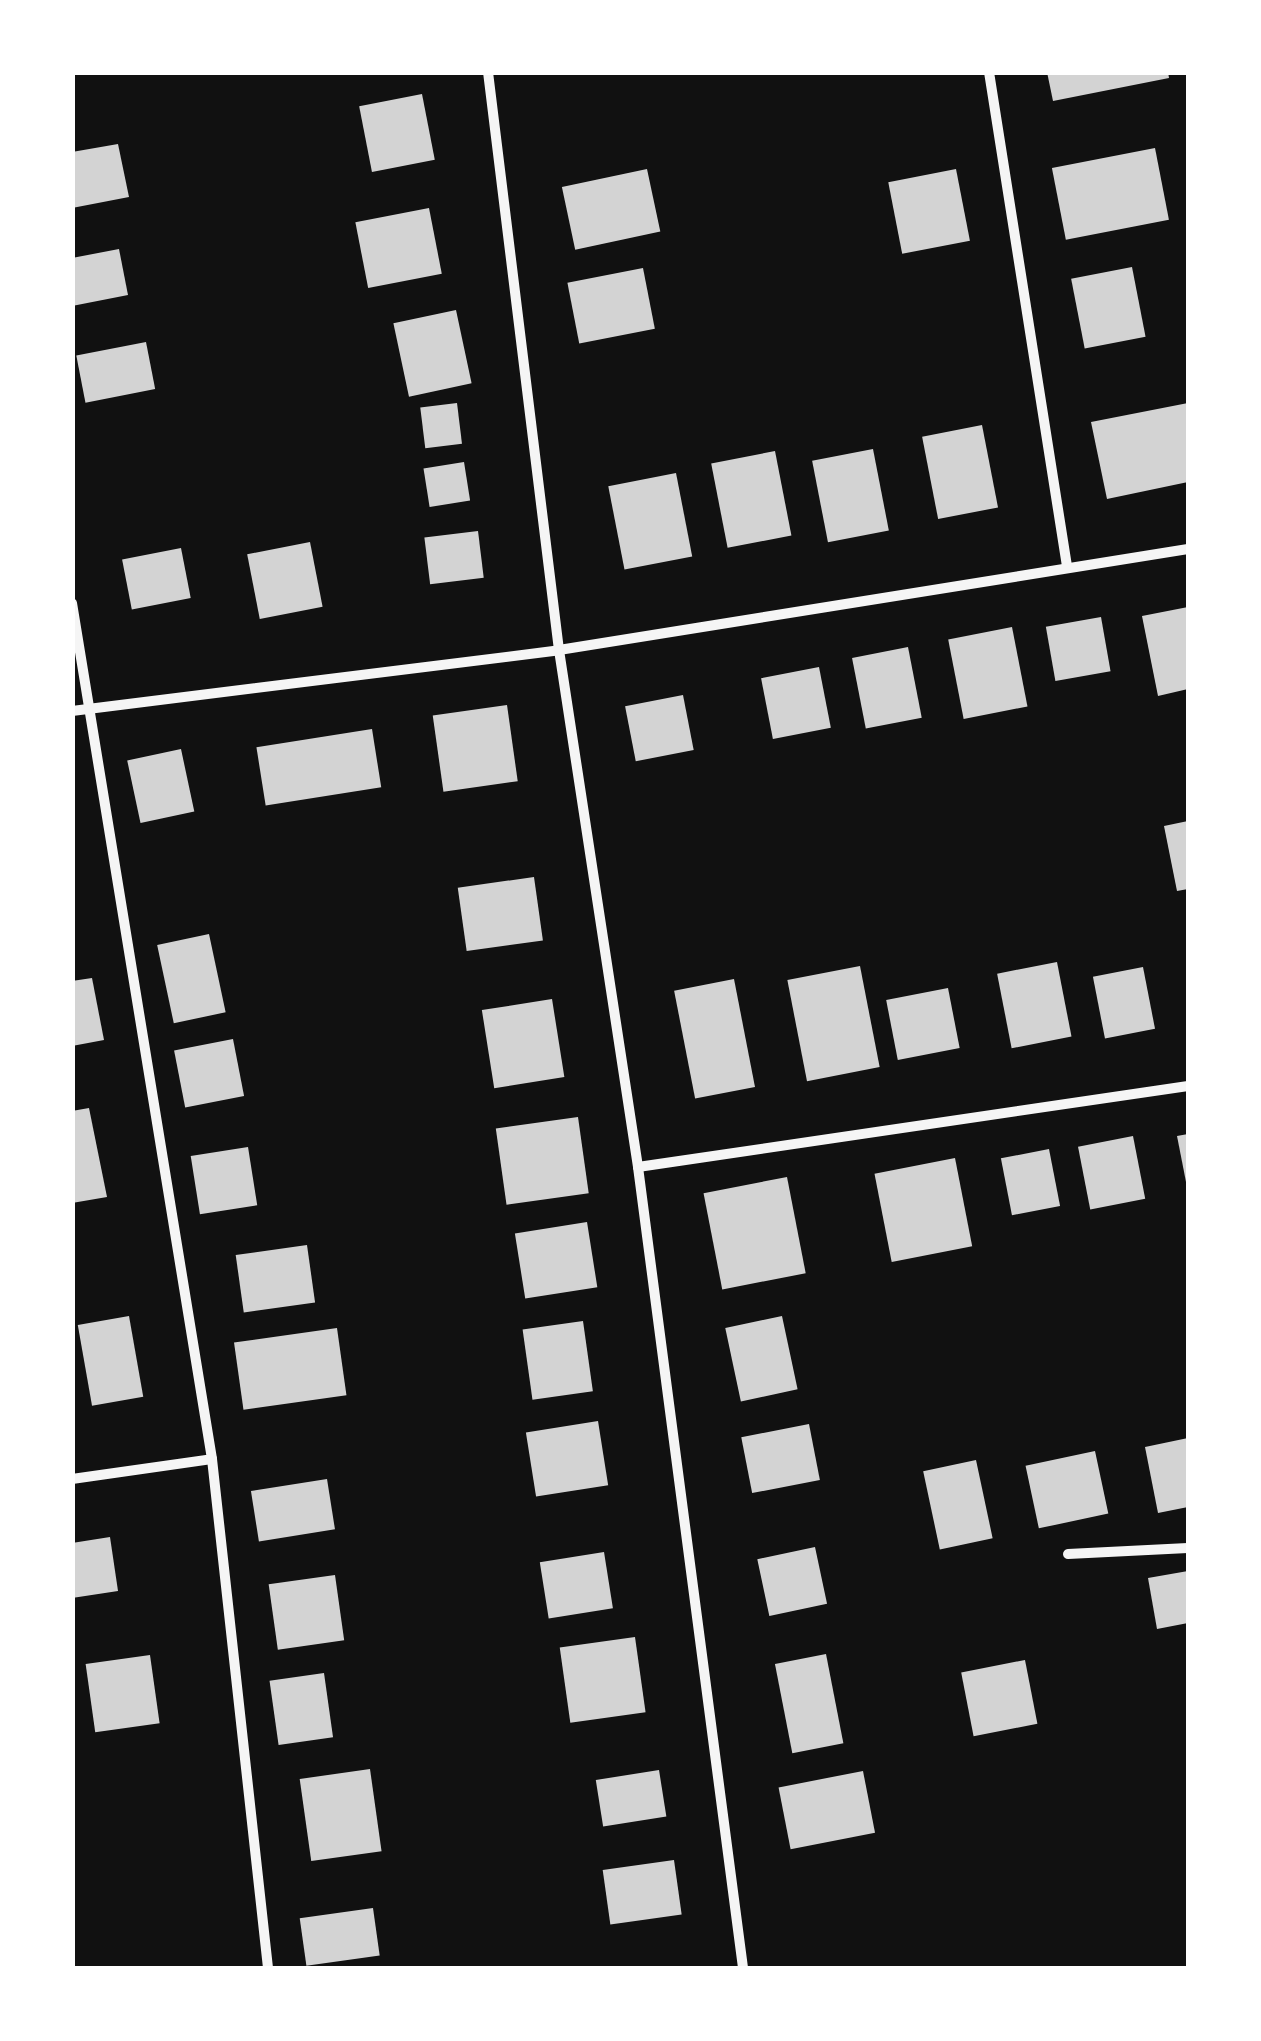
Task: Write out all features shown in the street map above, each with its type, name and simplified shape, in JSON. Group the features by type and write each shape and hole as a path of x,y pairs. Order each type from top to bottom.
{"street":[{"path":"488,72 560,650 638,1167 743,1968"},
{"path":"989,72 1066,566"},
{"path":"72,711 560,650 1188,549"},
{"path":"72,604 212,1460 268,1968"},
{"path":"638,1167 1188,1086"},
{"path":"72,1478 212,1460"},
{"path":"1068,1554 1188,1548"}],"building":[{"path":"1047,72 1168,72 1169,78 1053,101"},
{"path":"422,94 435,160 372,172 359,106"},
{"path":"118,144 129,197 72,208 72,152"},
{"path":"1155,148 1169,220 1066,240 1052,168"},
{"path":"647,169 660,232 575,250 562,187"},
{"path":"956,169 970,241 902,254 888,182"},
{"path":"429,208 442,274 368,288 355,222"},
{"path":"119,249 128,295 72,306 72,258"},
{"path":"1132,267 1146,337 1085,349 1071,279"},
{"path":"643,268 655,329 579,344 567,283"},
{"path":"456,310 472,383 409,397 393,323"},
{"path":"146,342 155,389 85,403 76,356"},
{"path":"457,403 462,444 425,448 420,408"},
{"path":"1188,403 1188,482 1107,499 1091,422"},
{"path":"982,425 998,507 938,519 922,437"},
{"path":"873,449 889,530 828,542 812,461"},
{"path":"775,451 791,535 728,548 711,463"},
{"path":"464,462 470,501 430,507 424,468"},
{"path":"676,473 692,556 624,570 608,486"},
{"path":"478,531 484,578 430,584 424,538"},
{"path":"310,542 323,607 260,619 247,554"},
{"path":"181,548 191,598 132,610 122,559"},
{"path":"1188,607 1188,689 1158,696 1142,616"},
{"path":"1101,617 1111,671 1055,681 1046,627"},
{"path":"1012,627 1027,707 964,719 948,639"},
{"path":"908,647 922,718 866,729 852,658"},
{"path":"819,667 831,728 773,739 761,678"},
{"path":"683,695 694,750 636,761 625,706"},
{"path":"507,705 518,781 443,792 433,715"},
{"path":"372,729 381,787 266,806 256,747"},
{"path":"181,749 194,812 141,823 127,760"},
{"path":"1188,821 1188,889 1177,891 1164,826"},
{"path":"534,877 543,940 467,951 458,888"},
{"path":"209,934 226,1012 174,1023 157,945"},
{"path":"1057,962 1072,1037 1012,1048 997,974"},
{"path":"860,966 880,1067 807,1081 787,980"},
{"path":"1143,967 1155,1029 1105,1039 1093,977"},
{"path":"92,978 104,1040 72,1046 72,981"},
{"path":"734,979 755,1087 695,1099 674,991"},
{"path":"948,988 960,1048 898,1060 886,1000"},
{"path":"552,999 564,1077 494,1088 482,1010"},
{"path":"233,1039 244,1096 185,1107 174,1050"},
{"path":"89,1108 107,1197 72,1203 72,1111"},
{"path":"578,1117 589,1193 507,1205 496,1129"},
{"path":"1188,1134 1188,1187 1187,1187 1177,1136"},
{"path":"1133,1136 1145,1199 1090,1210 1078,1147"},
{"path":"248,1147 257,1205 200,1214 191,1156"},
{"path":"1049,1149 1060,1206 1012,1215 1001,1158"},
{"path":"955,1158 972,1246 892,1262 875,1174"},
{"path":"787,1177 806,1273 722,1289 704,1193"},
{"path":"587,1222 597,1287 525,1299 515,1233"},
{"path":"307,1245 315,1302 244,1312 236,1255"},
{"path":"129,1316 143,1397 92,1406 78,1325"},
{"path":"782,1316 798,1389 741,1401 725,1328"},
{"path":"583,1321 593,1391 532,1400 523,1329"},
{"path":"337,1328 346,1395 243,1410 234,1342"},
{"path":"598,1421 608,1485 536,1497 526,1432"},
{"path":"809,1424 820,1480 752,1493 741,1437"},
{"path":"1188,1438 1188,1507 1158,1513 1145,1447"},
{"path":"1095,1451 1108,1514 1039,1528 1026,1466"},
{"path":"976,1460 993,1538 940,1549 923,1471"},
{"path":"327,1479 335,1529 259,1541 251,1491"},
{"path":"110,1537 118,1591 72,1598 72,1543"},
{"path":"815,1547 827,1604 769,1616 757,1559"},
{"path":"604,1552 613,1608 549,1618 540,1562"},
{"path":"1188,1571 1188,1623 1157,1629 1148,1578"},
{"path":"335,1575 344,1640 278,1650 269,1584"},
{"path":"635,1637 646,1712 570,1723 560,1648"},
{"path":"826,1654 843,1743 792,1753 775,1664"},
{"path":"150,1655 160,1723 95,1732 86,1664"},
{"path":"1025,1660 1037,1724 974,1736 961,1672"},
{"path":"324,1673 333,1737 279,1745 270,1681"},
{"path":"370,1769 382,1851 311,1861 300,1779"},
{"path":"659,1770 666,1816 603,1826 596,1780"},
{"path":"863,1771 875,1833 791,1849 779,1787"},
{"path":"674,1860 682,1914 610,1924 603,1870"},
{"path":"373,1908 380,1956 306,1966 300,1918"}]}
